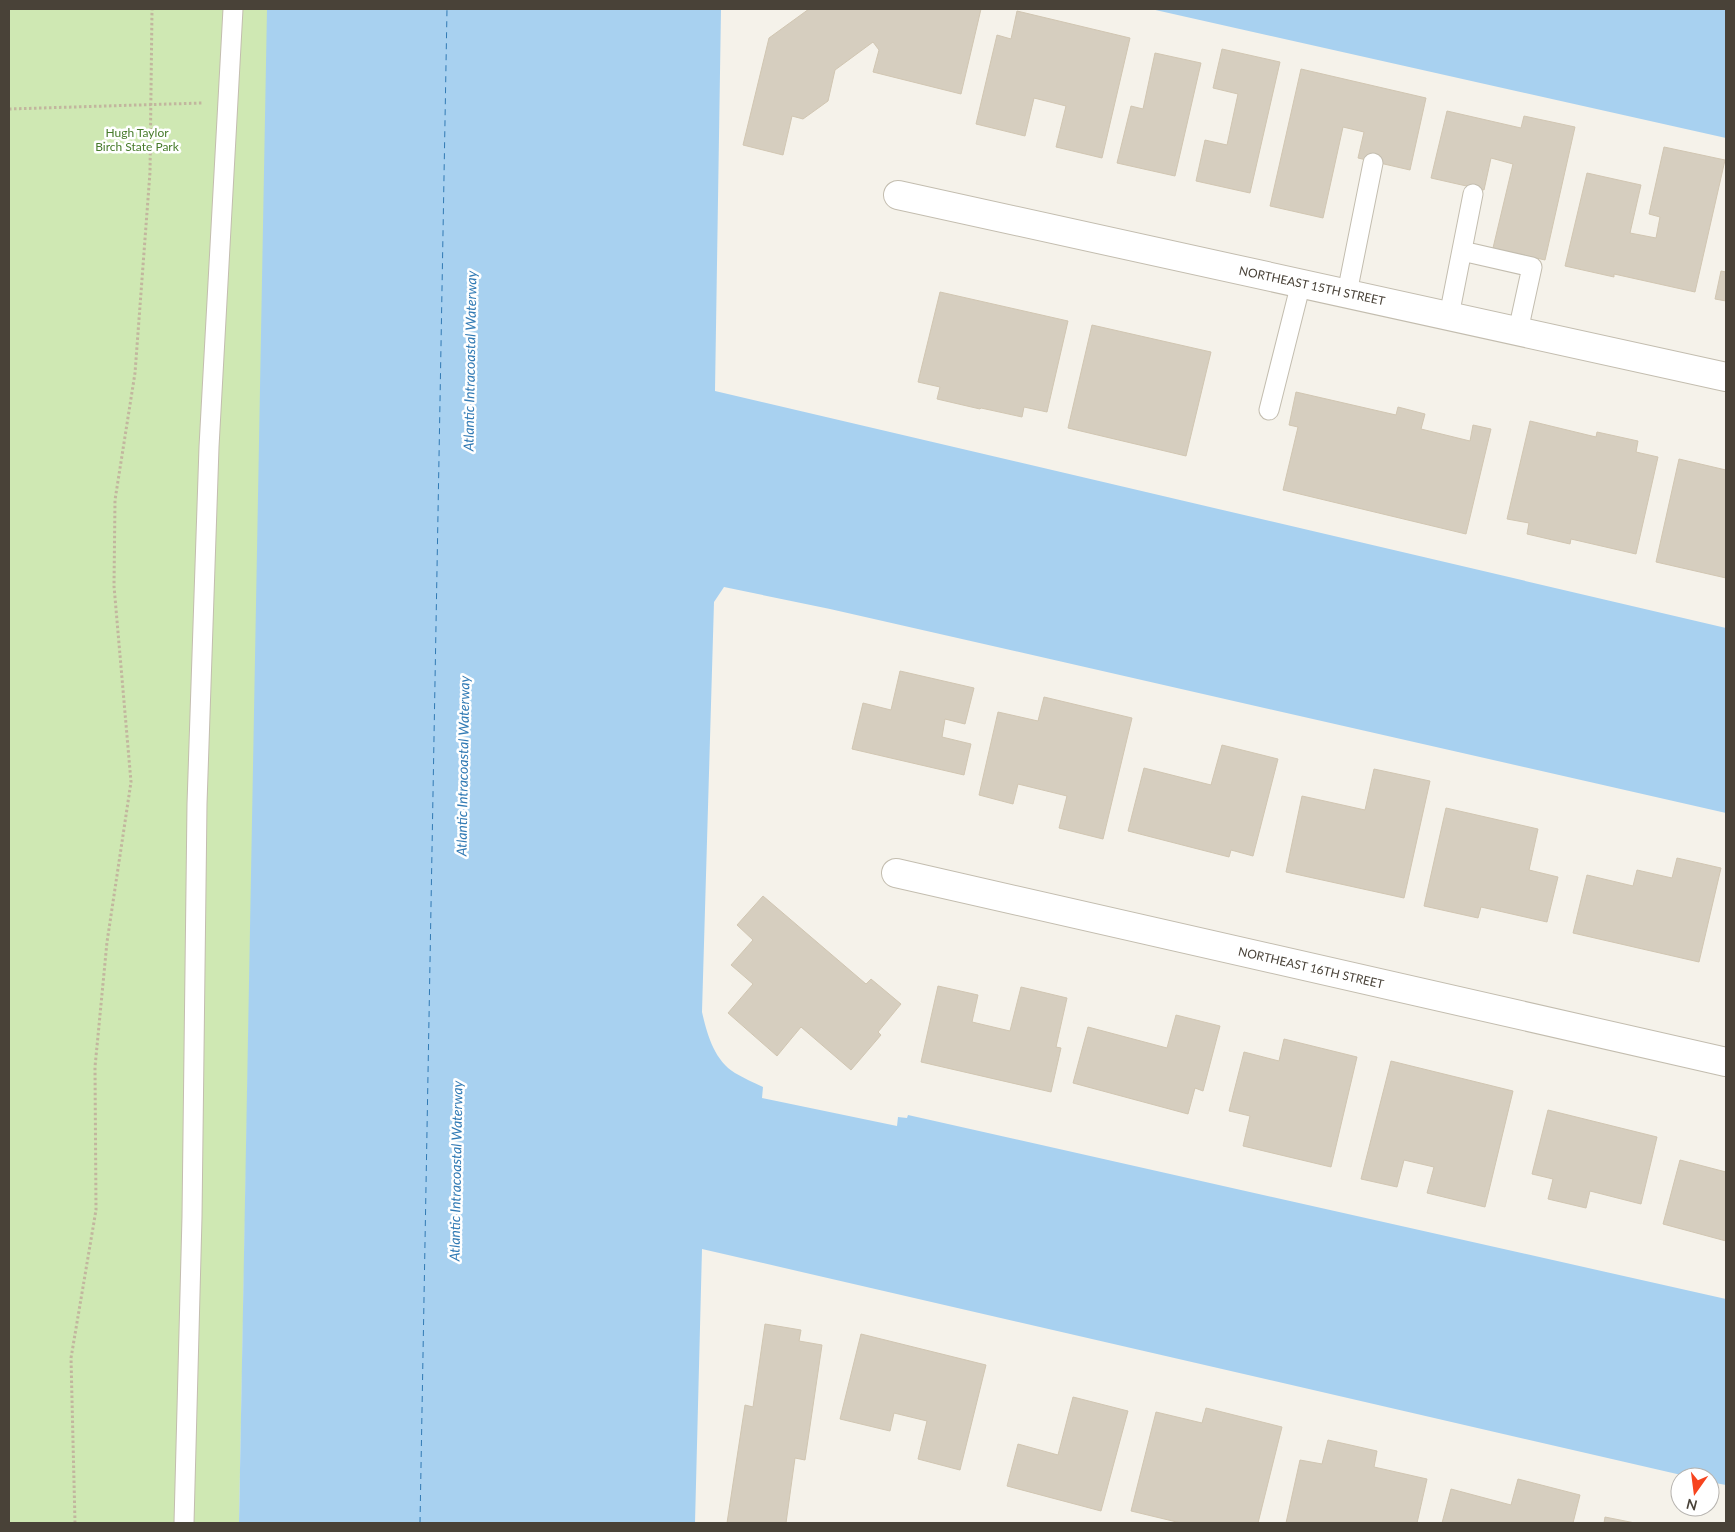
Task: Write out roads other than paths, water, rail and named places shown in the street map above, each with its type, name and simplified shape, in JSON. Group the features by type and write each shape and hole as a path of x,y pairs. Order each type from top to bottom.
{"street":[{"name":"NORTHEAST 15TH STREET","path":"898,195 1726,377"},
{"name":"NORTHEAST 16TH STREET","path":"896,873 1726,1062"}],"lane":[{"path":"184,1523 192,1217 197,804 209,447 232,9"},
{"path":"1347,293 1373,163"},
{"path":"1449,316 1473,194"},
{"path":"1462,251 1532,267 1518,331"},
{"path":"1269,410 1300,283"}],"water":[{"name":"Atlantic Intracoastal Waterway","path":"267,9 721,9 715,391 1726,628 1726,813 830,609 724,587 714,602 702,1012 709,1038 717,1054 728,1068 763,1087 762,1098 897,1126 898,1117 907,1118 908,1115 1726,1299 1726,1485 1720,1484 1720,1467 1670,1467 1670,1472 702,1249 695,1523 239,1523"},
{"path":"1151,9 1726,9 1726,138"}],"park label":[{"name":"Hugh Taylor Birch State Park","path":"137,140"}]}
